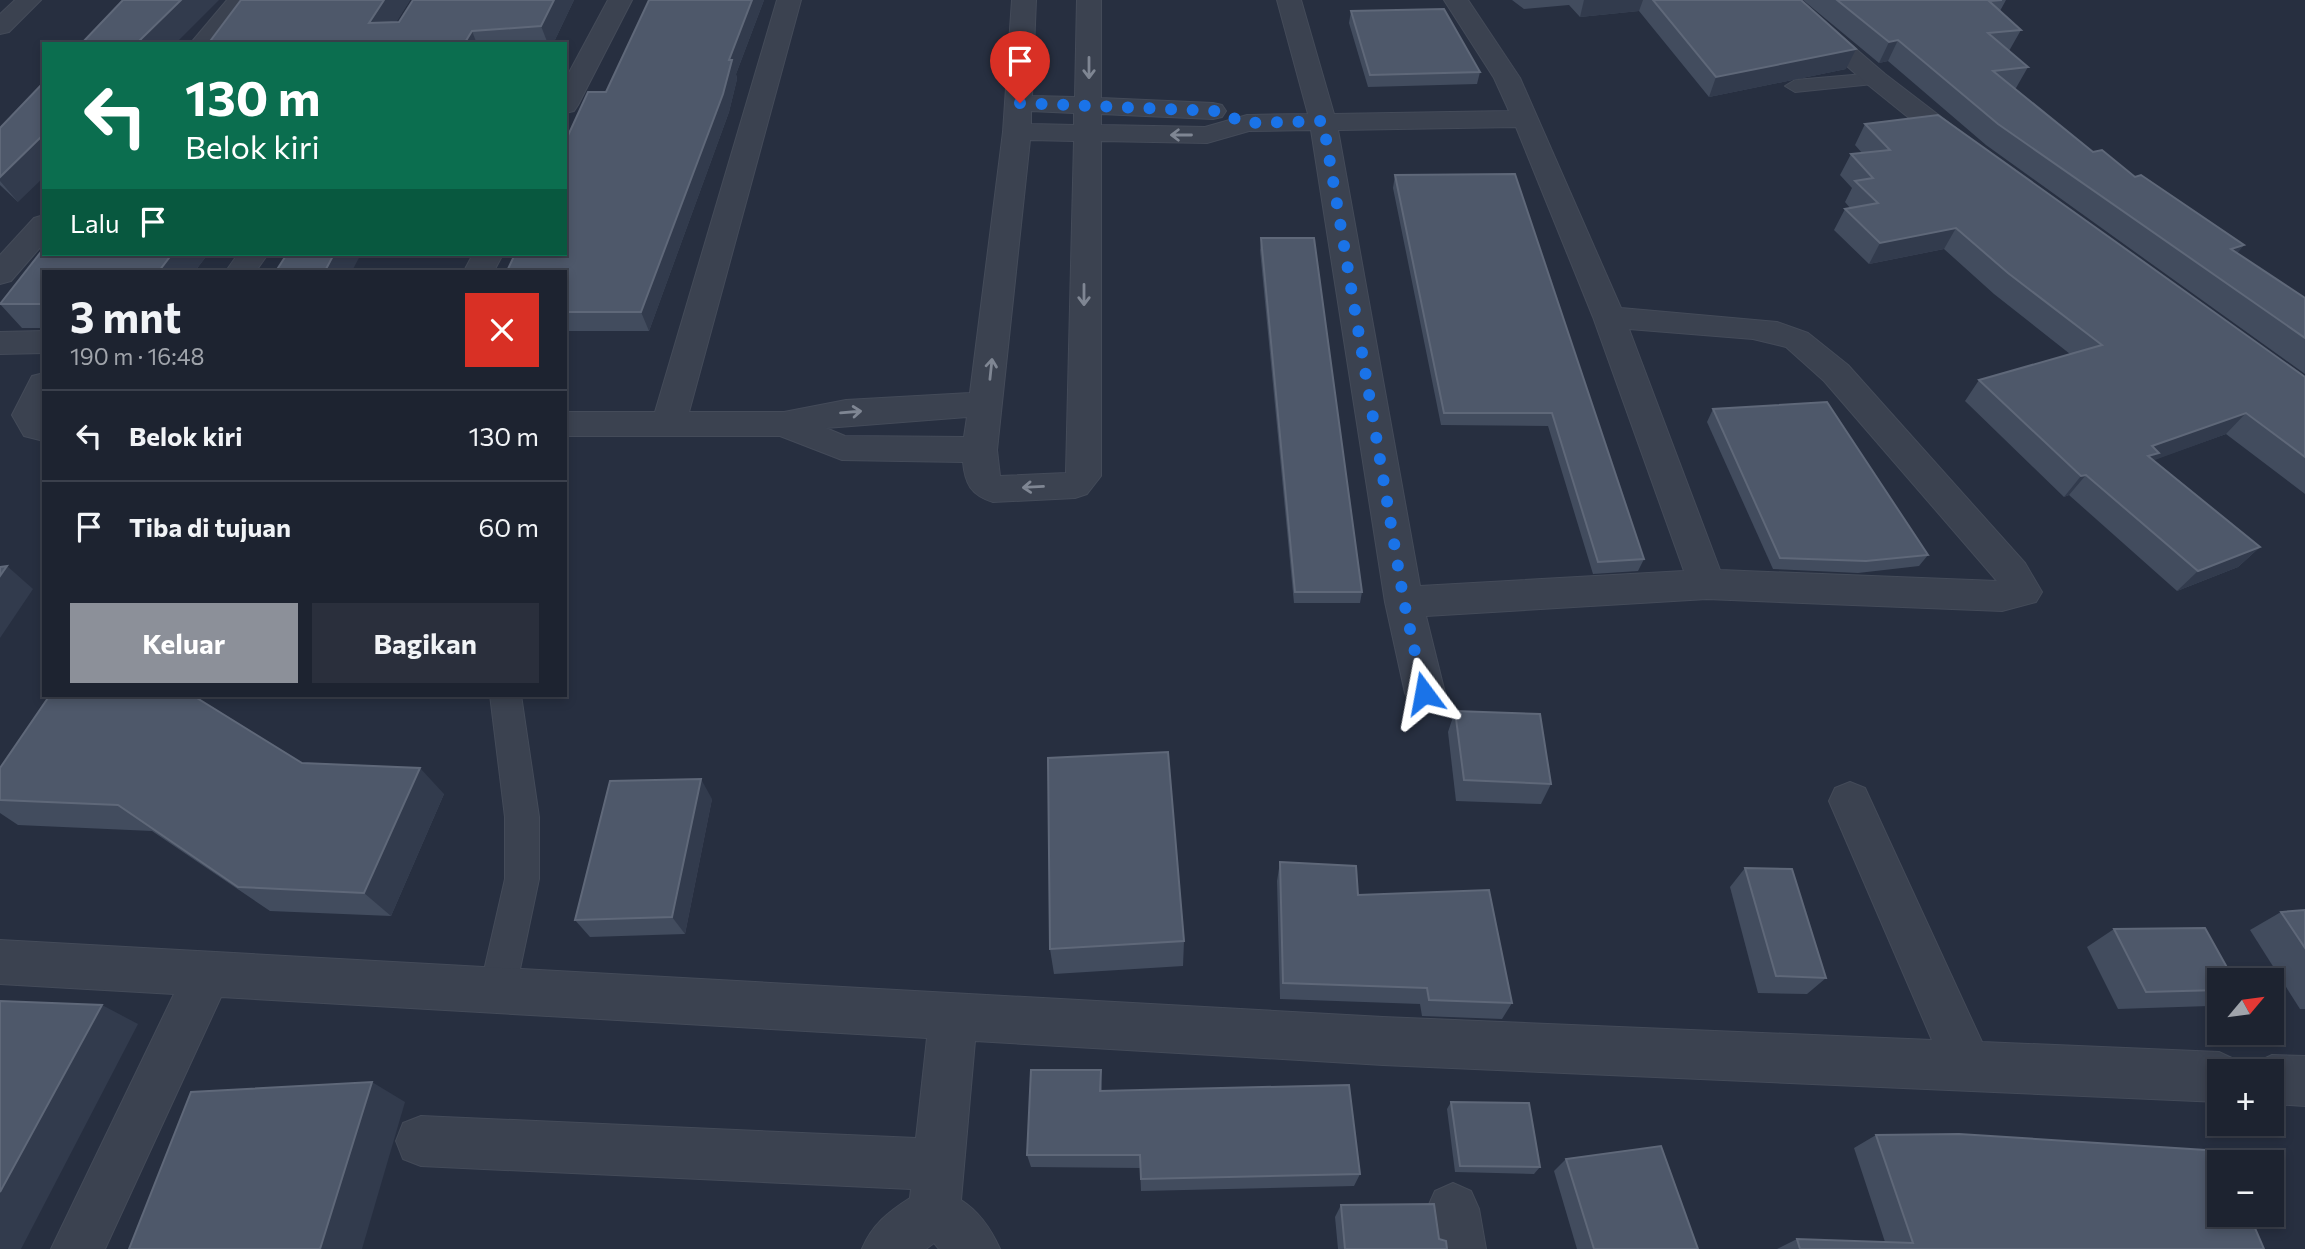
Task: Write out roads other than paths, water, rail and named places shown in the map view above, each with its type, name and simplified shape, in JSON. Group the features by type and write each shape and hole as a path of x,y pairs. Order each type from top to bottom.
{"street":[{"path":"0,27 29,0"},
{"path":"204,42 240,0"},
{"path":"567,101 620,0"},
{"path":"669,422 789,0"},
{"path":"1024,0 1020,103 980,450 982,480 993,489 1075,485 1083,476 1085,135 1089,104 1090,0"},
{"path":"1289,0 1323,121 1404,602 1424,693"},
{"path":"1456,0 1507,78 1526,119 1609,317 1707,584"},
{"path":"1785,0 1876,79 1989,166"},
{"path":"1020,103 1214,111 1247,123"},
{"path":"1017,132 1208,135 1247,123 1526,119"},
{"path":"0,274 42,226"},
{"path":"1404,602 1707,584 2002,596 2023,592 2012,573 1836,373 1797,340 1777,332 1753,329 1609,317"},
{"path":"0,343 42,342"},
{"path":"42,388 29,415 36,428 42,429"},
{"path":"567,424 784,424 846,412 987,404"},
{"path":"784,424 842,448 980,450"},
{"path":"1850,801 1968,1066"},
{"path":"0,962 954,1014 1383,1041 2207,1076"},
{"path":"78,1249 209,972"},
{"path":"889,1249 910,1228 937,1189 954,1014"},
{"path":"2284,1080 2305,1081"},
{"path":"421,1141 937,1189"},
{"path":"937,1189 953,1225 973,1249"}],"lane":[{"path":"1795,86 1876,79"},
{"path":"498,988 522,879 523,817 505,697"}]}
